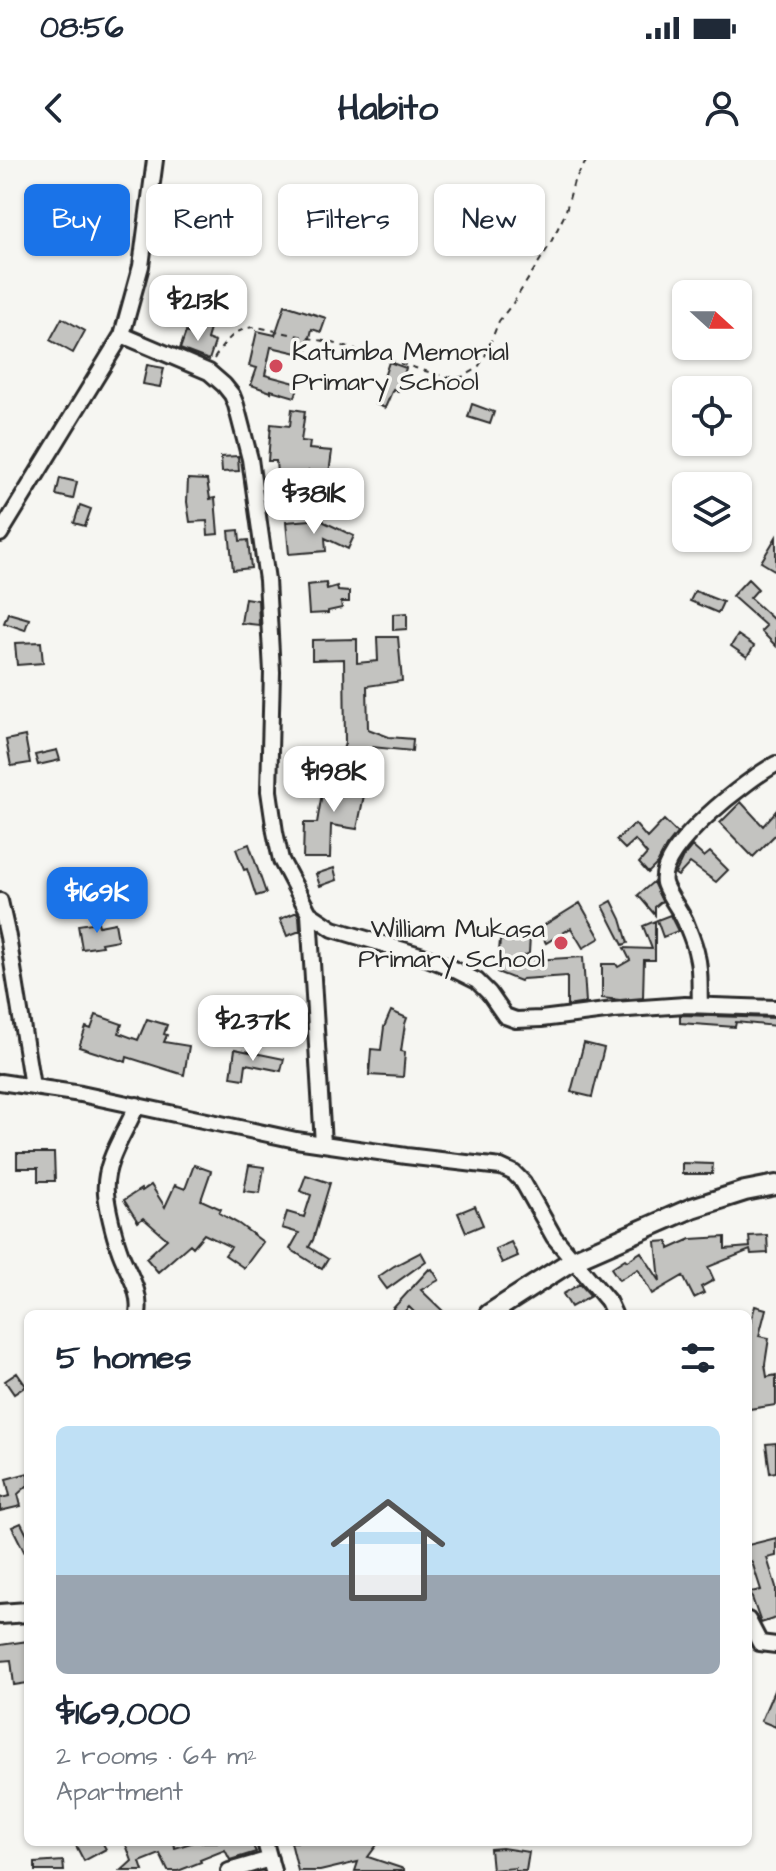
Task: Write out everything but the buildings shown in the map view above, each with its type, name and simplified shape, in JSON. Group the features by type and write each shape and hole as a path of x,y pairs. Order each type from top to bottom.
{"main road":[{"path":"495,1310 573,1260 692,1208 776,1185"},
{"path":"0,1614 24,1612"}],"street":[{"path":"0,534 122,335 141,266 155,160"},
{"path":"122,335 209,372 232,395 250,459 271,626 269,791 281,860 309,913 323,1144"},
{"path":"700,1005 697,956 684,918 664,883 666,869 675,852 718,805 776,764"},
{"path":"0,901 32,1086"},
{"path":"309,913 333,929 420,955 477,981 505,1016 516,1020 685,1005 776,1008"},
{"path":"2,1082 137,1105 323,1144 474,1162 507,1169 523,1182 554,1237 612,1310"},
{"path":"137,1105 113,1156 106,1193 118,1248 140,1299 139,1310"},
{"path":"752,1628 760,1643 776,1645"},
{"path":"229,1871 271,1865"}],"path":[{"path":"209,372 219,350 233,335 246,327 257,327 333,343 445,377 462,377 470,373 477,369 499,321 549,246 565,214 574,181 587,160"}],"place":[{"name":"Katumba Memorial Primary School","path":"276,366"},
{"name":"William Mukasa Primary School","path":"561,943"}]}
